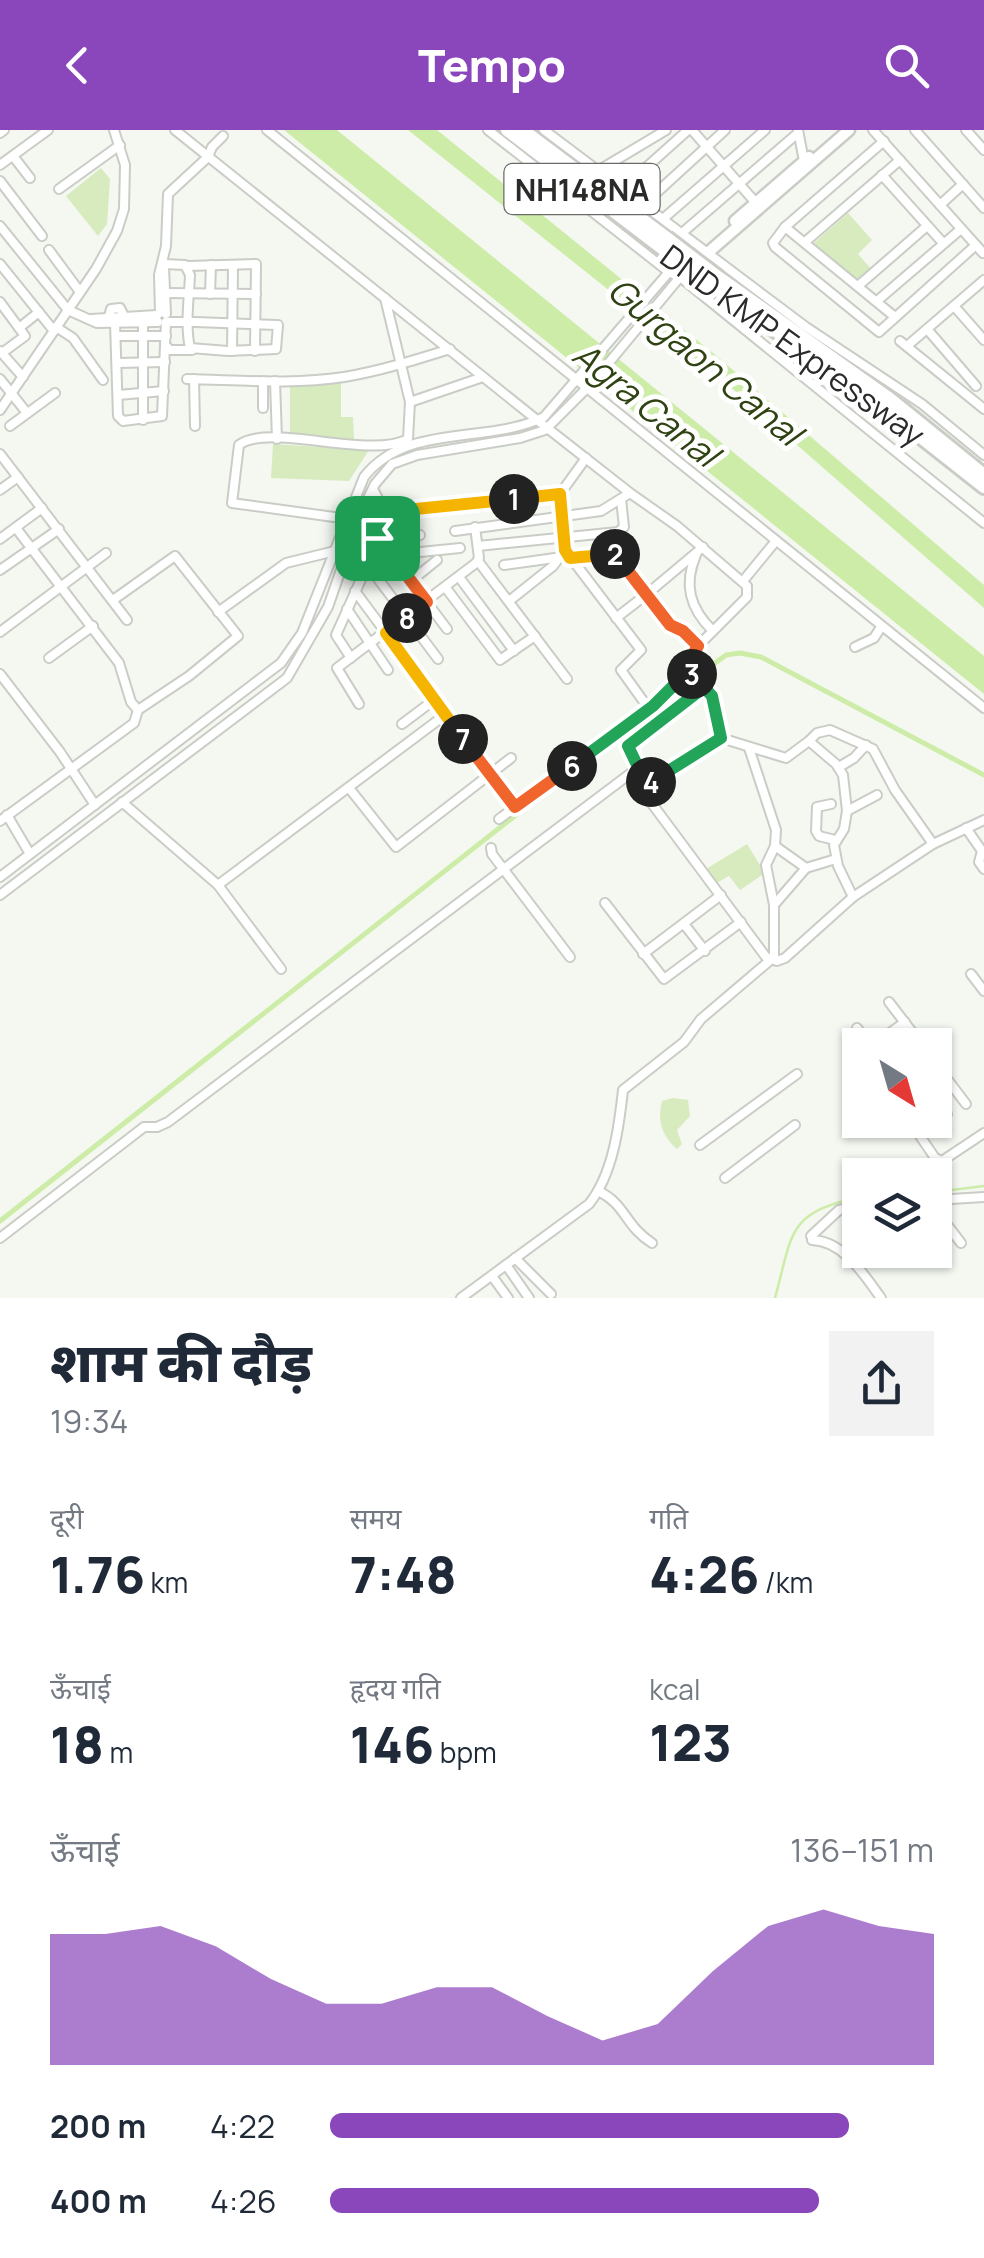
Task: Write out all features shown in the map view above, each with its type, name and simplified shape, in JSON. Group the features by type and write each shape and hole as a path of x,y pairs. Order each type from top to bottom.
{"highway":[{"name":"DND KMP Expressway","path":"507,130 663,242"},
{"name":"DND KMP Expressway","path":"523,130 984,487"},
{"name":"DND KMP Expressway","path":"714,281 890,399 984,475"}],"main road":[{"path":"704,250 840,130"},
{"path":"675,275 849,130"}],"street":[{"path":"0,165 48,130"},
{"path":"0,410 117,231 124,210 125,165 114,130"},
{"path":"175,130 586,458 625,496 743,581 748,591 746,597 690,659 690,671 714,702 721,738"},
{"path":"266,130 580,378 775,542 984,708"},
{"path":"488,130 984,522"},
{"path":"544,130 806,326 922,404 984,455"},
{"path":"596,172 666,130"},
{"path":"621,190 690,130 756,202"},
{"path":"642,206 725,130"},
{"path":"664,218 765,130"},
{"path":"873,130 984,253"},
{"path":"915,130 983,204"},
{"path":"966,130 984,150"},
{"path":"798,131 804,161"},
{"path":"682,233 798,131"},
{"path":"161,317 166,292 168,194 223,136"},
{"path":"884,142 786,227 772,243 774,247 878,332 889,330 895,317 976,244"},
{"path":"59,189 120,145"},
{"path":"12,156 30,178"},
{"path":"805,242 900,160"},
{"path":"882,175 943,243"},
{"path":"840,180 856,197"},
{"path":"0,181 42,236"},
{"path":"820,182 827,191"},
{"path":"940,205 963,184"},
{"path":"0,226 68,310 91,319 143,322 161,317"},
{"path":"858,286 928,226"},
{"path":"786,227 895,317"},
{"path":"878,301 961,229"},
{"path":"49,250 80,292"},
{"path":"164,265 256,264 255,351"},
{"path":"109,320 116,336 119,418 143,420 162,416 166,341 159,275 164,265"},
{"path":"187,266 188,344 192,350"},
{"path":"210,294 211,266"},
{"path":"232,352 233,266"},
{"path":"1,267 55,329 73,338 103,380"},
{"path":"916,268 931,284"},
{"path":"828,290 840,272"},
{"path":"0,878 281,663 302,633 364,477 391,451 537,420 551,412 651,292 675,275"},
{"path":"0,894 288,678 328,607 360,516 382,473 403,459 520,438 548,428 589,386 660,300 675,275"},
{"path":"984,280 904,344 984,409"},
{"path":"166,292 256,294"},
{"path":"334,517 232,503 240,442 276,439 384,446 404,442 410,436 410,402 385,298"},
{"path":"0,302 24,338 1,352 22,376"},
{"path":"954,306 982,334"},
{"path":"19,328 40,312"},
{"path":"109,320 124,316 161,317 188,322 278,325 276,349 170,350 166,341"},
{"path":"143,322 143,420"},
{"path":"926,329 976,386"},
{"path":"116,336 166,341"},
{"path":"195,426 190,379 275,381 342,377 450,349"},
{"path":"117,363 166,362"},
{"path":"410,402 483,377"},
{"path":"0,379 28,413"},
{"path":"967,395 984,379"},
{"path":"263,408 264,381"},
{"path":"275,381 276,439"},
{"path":"118,394 164,391"},
{"path":"10,426 55,393"},
{"path":"0,454 127,620"},
{"path":"586,458 560,494 566,555 642,650 621,672 649,709"},
{"path":"0,490 18,478"},
{"path":"351,658 336,635 386,512 373,488"},
{"path":"386,512 560,494"},
{"path":"454,530 605,510 625,496"},
{"path":"478,546 622,530 625,496"},
{"path":"0,539 42,508"},
{"path":"475,527 478,561 566,679"},
{"path":"16,528 119,663 131,702 138,710"},
{"path":"0,570 59,529"},
{"path":"377,538 420,534"},
{"path":"743,581 775,542"},
{"path":"369,561 460,548"},
{"path":"616,618 701,548"},
{"path":"701,548 689,572 688,590 694,609 713,631"},
{"path":"218,612 286,564 335,551"},
{"path":"0,632 106,554"},
{"path":"504,564 566,555 616,554 670,625 698,646"},
{"path":"509,601 566,555"},
{"path":"30,854 4,818 134,724 138,710 235,642 236,634 175,556 113,600"},
{"path":"392,556 447,629"},
{"path":"410,581 437,560"},
{"path":"369,561 438,659"},
{"path":"360,704 336,670 478,561"},
{"path":"459,577 514,651"},
{"path":"446,588 497,658 502,660 535,636"},
{"path":"355,591 515,807"},
{"path":"346,608 388,670"},
{"path":"49,658 93,626"},
{"path":"855,647 874,638 881,627"},
{"path":"499,819 649,709 690,671"},
{"path":"0,674 94,805"},
{"path":"652,783 639,769 629,744 700,684"},
{"path":"402,724 434,700"},
{"path":"218,885 445,715"},
{"path":"721,738 788,758 817,733 830,730 866,746 876,752 895,790 933,844"},
{"path":"721,738 652,783 644,796 772,960 790,954 852,897 933,844 984,820"},
{"path":"808,741 840,767 847,810 844,829 835,840 836,859 852,897"},
{"path":"840,767 866,746"},
{"path":"462,1298 578,1213 598,1191 616,1137 622,1090 684,1042 701,1019 772,960 774,905 766,865 775,846 776,830 749,748"},
{"path":"349,788 396,846 511,758"},
{"path":"0,1238 144,1127 168,1122 639,769"},
{"path":"847,810 877,794"},
{"path":"122,802 218,885 281,970"},
{"path":"831,804 817,808 816,831 819,836 835,840"},
{"path":"966,828 982,850 979,860 984,870"},
{"path":"775,846 806,868"},
{"path":"492,848 502,868 570,957"},
{"path":"774,905 806,868 836,859"},
{"path":"643,954 720,895"},
{"path":"605,904 664,980 741,922"},
{"path":"684,924 705,951"},
{"path":"971,974 984,991"},
{"path":"889,1002 909,1028"},
{"path":"896,1028 905,1022"},
{"path":"700,1144 797,1074"},
{"path":"952,1085 966,1104"},
{"path":"725,1178 796,1125"},
{"path":"921,1138 935,1158 942,1161 984,1133"},
{"path":"598,1191 616,1199 629,1225 652,1243"},
{"path":"952,1199 984,1196"},
{"path":"842,1209 811,1238 829,1243 842,1253"},
{"path":"952,1231 961,1243"},
{"path":"515,1258 552,1294"},
{"path":"506,1266 529,1298"},
{"path":"858,1268 880,1298"},
{"path":"492,1276 508,1298"},
{"path":"475,1288 482,1298"}],"shaded area":[{"path":"101,168 110,179 107,224 98,236 66,196"},
{"path":"848,213 872,240 858,254 872,270 858,282 814,243"},
{"path":"341,381 341,417 353,417 354,439 290,439 290,382"},
{"path":"273,444 369,450 349,481 271,478"},
{"path":"747,844 765,873 740,890 729,876 717,883 706,869"},
{"path":"688,1100 690,1116 677,1130 682,1144 677,1149 664,1133 660,1115 662,1101"}],"water":[{"name":"Agra Canal","path":"284,130 337,130 984,656 984,694"},
{"name":"Gurgaon Canal","path":"408,130 437,130 713,353 984,585 984,608 734,390"}],"waterway":[{"path":"658,705 726,655 761,657 984,775"},
{"path":"0,1221 582,763"},
{"path":"952,1190 984,1186"},
{"path":"775,1298 796,1229 818,1210 842,1202"}],"route":[{"path":"377,538 371,557 392,556 427,602 386,633 515,807 653,706 689,670 703,688 712,696 721,738 652,783 639,769 629,744 703,688 688,666 698,646 670,625 616,554 570,558 565,550 560,494 386,512 377,538"}]}
